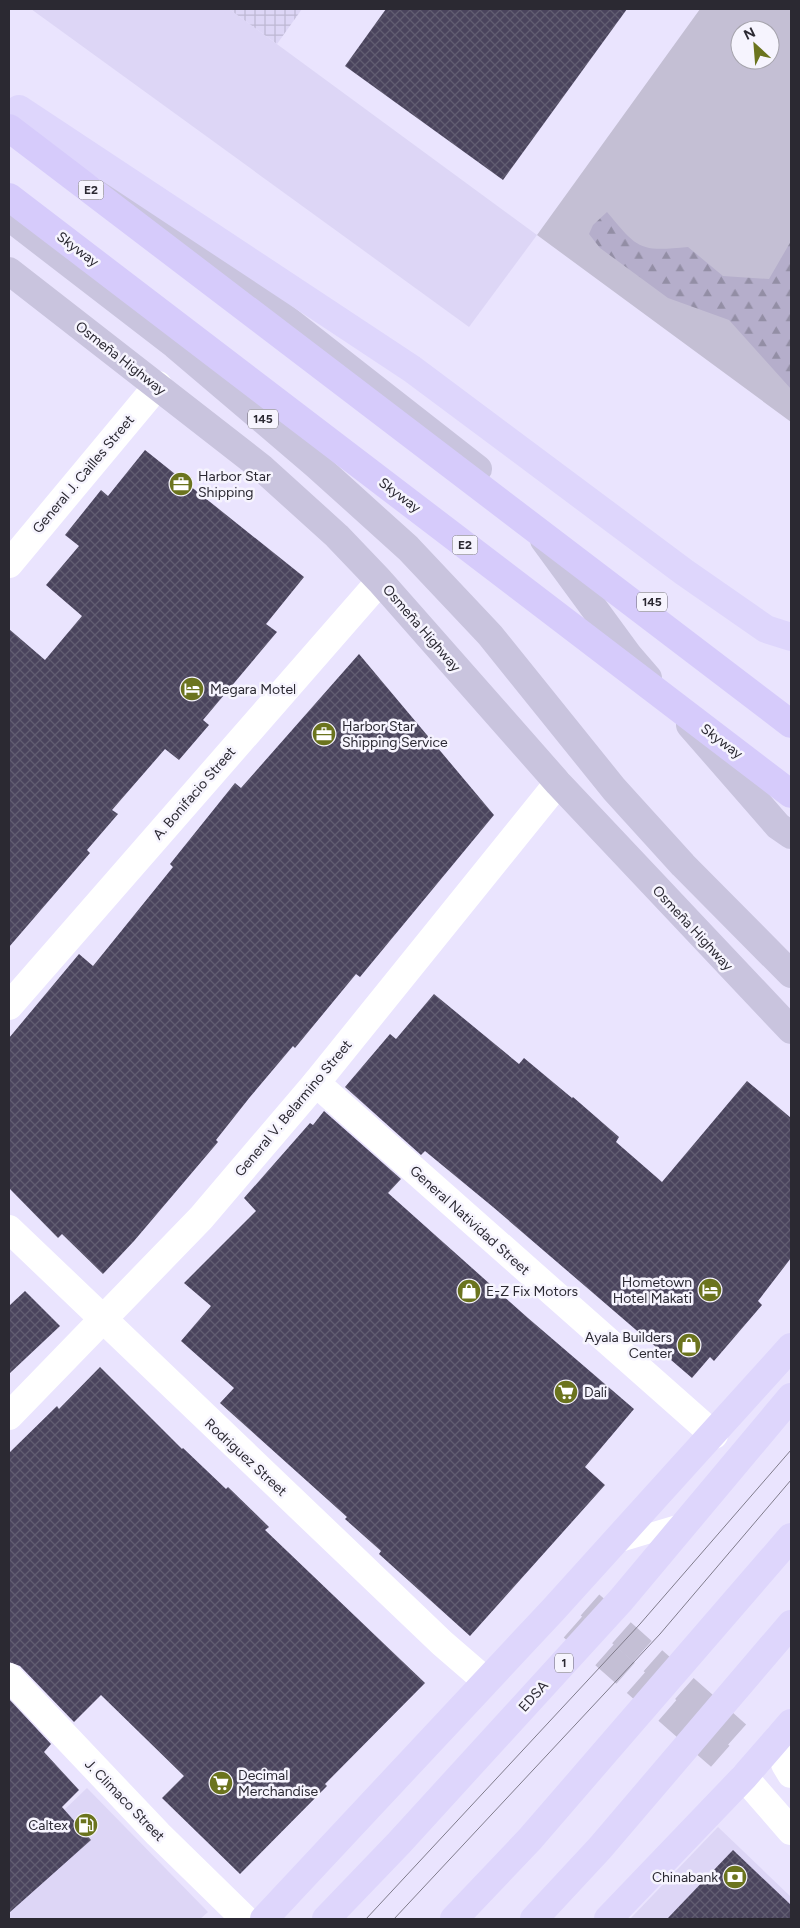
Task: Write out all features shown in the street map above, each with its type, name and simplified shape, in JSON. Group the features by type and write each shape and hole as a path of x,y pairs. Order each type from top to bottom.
{"highway":[{"path":"12,113 412,370 684,572 766,629 791,637"},
{"name":"E2","path":"12,113 791,724"},
{"name":"Skyway","path":"9,197 791,794"},
{"path":"264,1919 486,1681 563,1618 581,1597 614,1544 714,1435 791,1347"},
{"name":"EDSA","path":"326,1919 621,1600 791,1397"},
{"path":"454,1919 530,1839 791,1537"},
{"path":"534,1919 600,1848 791,1624"},
{"path":"608,1919 736,1770 770,1740"}],"main road":[{"name":"145","path":"12,113 791,708"},
{"name":"145","path":"9,217 175,345 316,465 408,548 490,635 614,789 683,865 791,974"},
{"name":"Osmeña Highway","path":"9,271 262,468 337,536 380,581 558,783 782,1010 791,1030"},
{"path":"513,497 629,656 787,835"}],"street":[{"name":"General J. Cailles Street","path":"9,564 158,386"},
{"name":"A. Bonifacio Street","path":"9,1006 380,581"},
{"name":"General V. Belarmino Street","path":"9,1416 201,1218 316,1083 558,783"},
{"name":"General Natividad Street","path":"316,1083 714,1435"},
{"name":"Rodriguez Street","path":"9,1229 102,1321 442,1643 486,1681"},
{"name":"J. Climaco Street","path":"9,1677 158,1834 245,1919"},
{"path":"770,1740 791,1774"},
{"path":"736,1770 791,1831"}],"lane":[{"path":"614,1544 692,1521 791,1409"}],"shaded area":[{"path":"31,9 229,9 537,235 469,327"},
{"path":"229,9 302,9 277,44"},
{"path":"700,9 791,9 791,422 537,235"},
{"name":"Caltex","path":"87,1788 208,1912 200,1919 9,1919 9,1863"},
{"path":"718,1827 791,1897 791,1919 630,1919"}],"green space":[{"path":"607,212 633,241 649,248 688,247 723,276 769,279 791,241 791,389 729,320 668,298 600,248 589,234 593,225"}],"building":[{"path":"386,9 627,9 503,180 345,66"},
{"path":"145,450 304,577 266,624 277,632 203,720 209,725 179,760 165,749 112,810 118,814 87,850 90,853 9,947 9,629 45,660 82,616 46,585 79,546 65,535 101,490 108,496"},
{"path":"359,654 494,815 360,977 356,974 295,1048 293,1046 216,1140 218,1142 134,1241 103,1274 62,1234 58,1238 9,1188 9,1038 79,954 93,966 173,867 170,864 235,783 241,788"},
{"path":"434,994 519,1064 524,1058 573,1097 619,1137 616,1142 662,1182 747,1081 791,1118 791,1258 758,1301 762,1305 714,1361 710,1357 692,1378 425,1151 421,1155 345,1087 390,1034 396,1039"},
{"path":"324,1111 401,1179 388,1193 528,1318 634,1409 585,1467 605,1485 470,1636 379,1554 381,1551 345,1519 347,1517 220,1403 234,1388 181,1341 211,1306 184,1283 256,1211 244,1198 310,1123 313,1125"},
{"path":"25,1291 60,1326 9,1374 9,1306"},
{"path":"100,1367 182,1449 226,1489 228,1487 269,1527 265,1530 425,1683 325,1784 327,1786 240,1874 162,1798 184,1776 101,1695 74,1722 20,1666 9,1662 9,1453 57,1406 59,1409"},
{"path":"9,1699 51,1744 44,1752 79,1790 62,1807 91,1840 9,1913"},
{"name":"Chinabank","path":"733,1850 791,1905 791,1919 667,1919"}],"tunnel":[{"path":"590,1605 746,1743"},
{"path":"573,1627 729,1764"}],"tram line":[{"path":"366,1919 640,1624 791,1450"},
{"path":"394,1919 660,1634 791,1480"}],"place":[{"name":"Harbor Star Shipping","path":"181,484"},
{"name":"Megara Motel","path":"192,689"},
{"name":"Harbor Star Shipping Service","path":"324,734"},
{"name":"Hometown Hotel Makati","path":"710,1290"},
{"name":"E-Z Fix Motors","path":"469,1291"},
{"name":"Ayala Builders Center","path":"689,1345"},
{"name":"Dali","path":"566,1392"},
{"name":"Decimal Merchandise","path":"221,1783"},
{"name":"Caltex","path":"86,1825"},
{"name":"Chinabank","path":"735,1877"}]}
